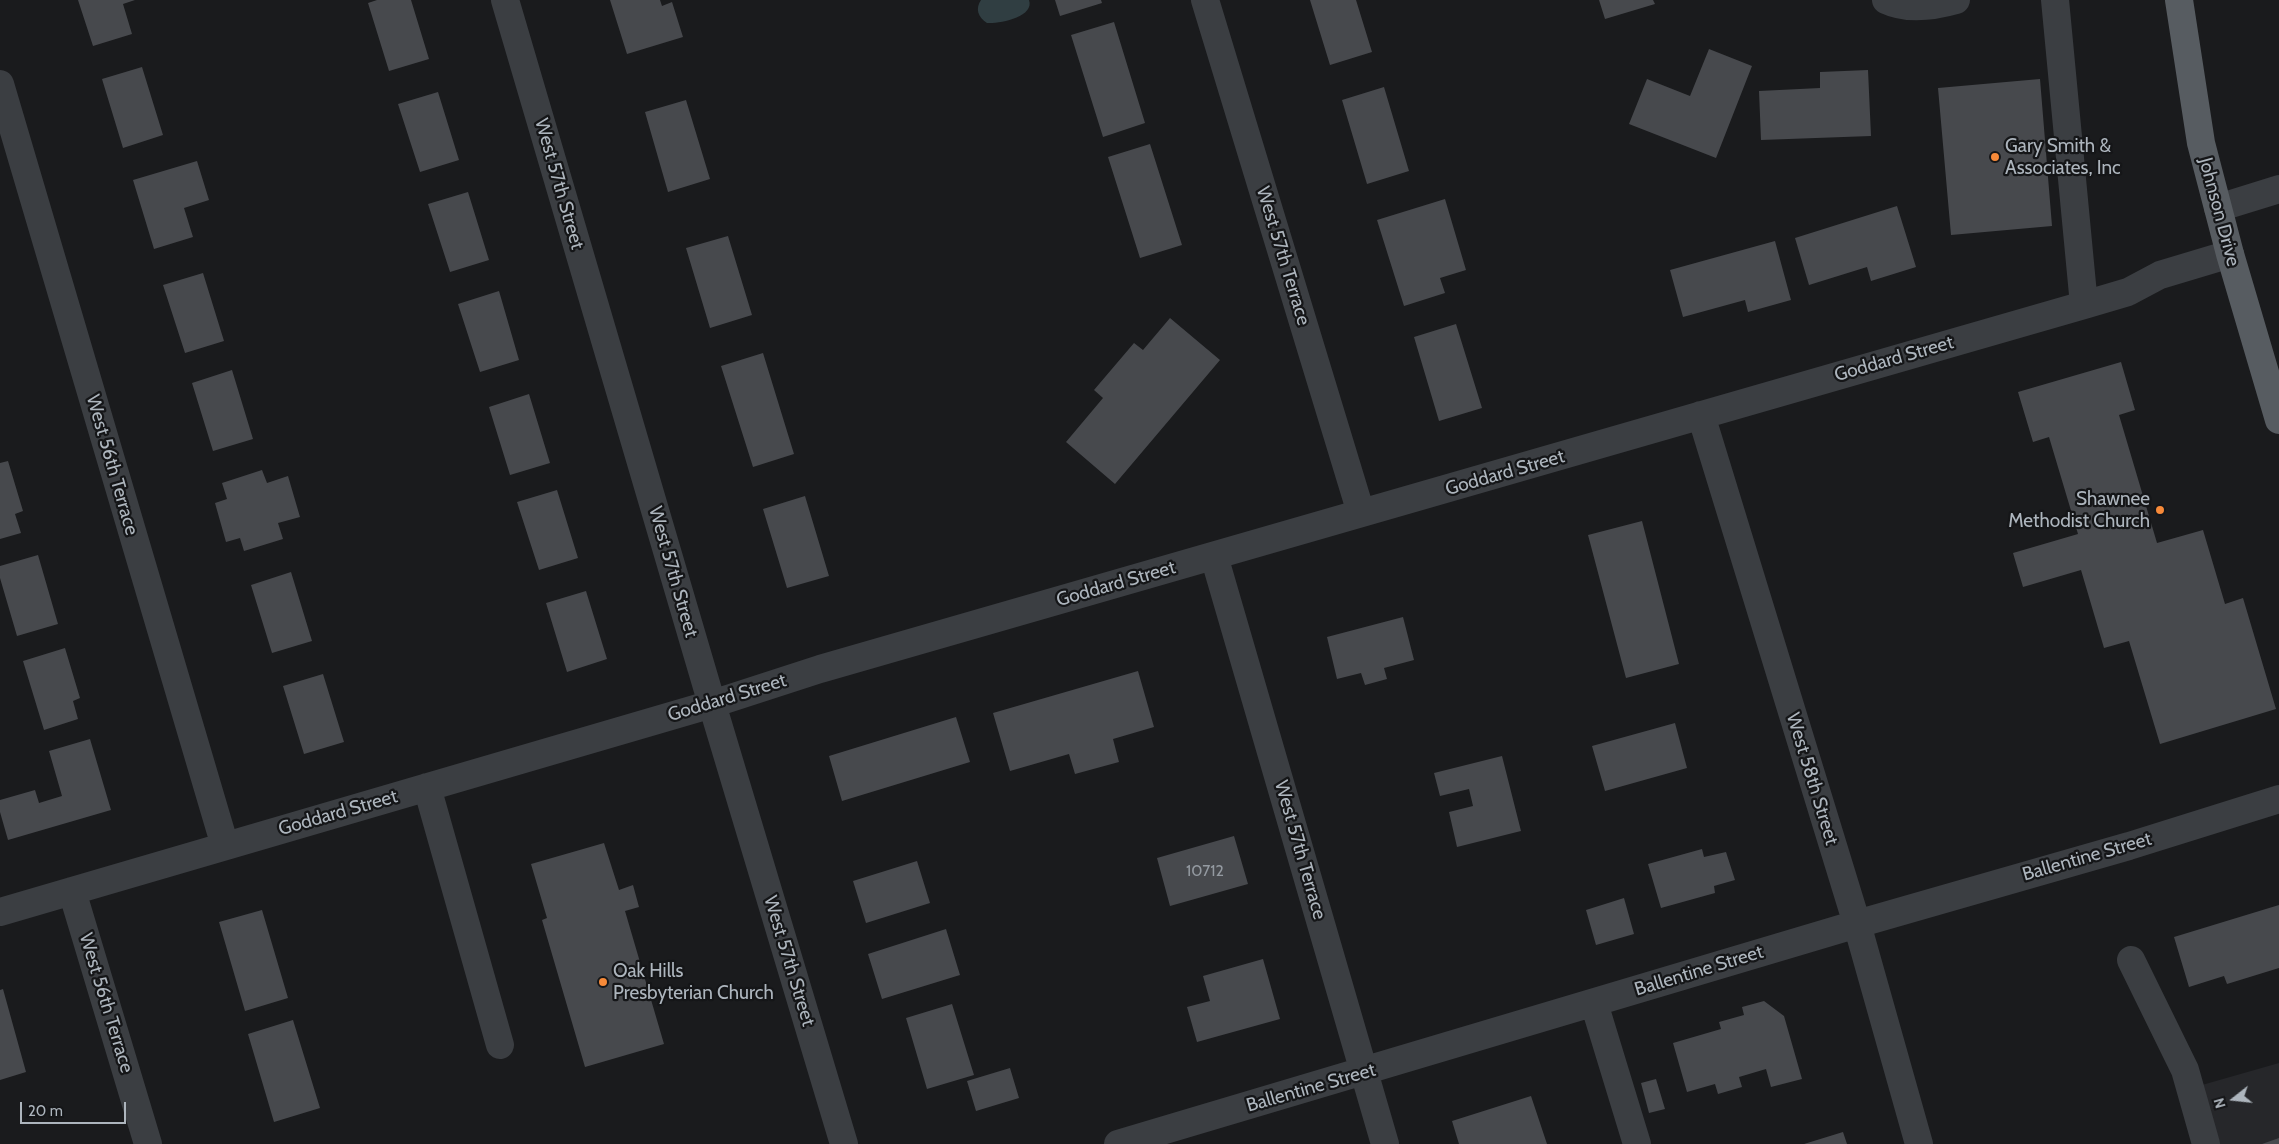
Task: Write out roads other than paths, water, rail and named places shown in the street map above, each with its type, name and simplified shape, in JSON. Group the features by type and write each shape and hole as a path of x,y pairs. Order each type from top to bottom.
{"main road":[{"name":"Johnson Drive","path":"2179,0 2202,143 2230,254 2279,420"}],"street":[{"name":"West 57th Street","path":"505,0 712,704 844,1144"},
{"name":"West 57th Terrace","path":"1205,0 1361,513"},
{"path":"1886,0 1896,5 1936,6 1956,0"},
{"path":"2055,0 2084,305"},
{"name":"West 56th Terrace","path":"0,84 225,846"},
{"path":"2218,208 2279,189"},
{"name":"Goddard Street","path":"0,912 712,704 820,669 2084,305 2128,292 2160,275 2230,254"},
{"name":"West 58th Street","path":"1701,415 1857,924 1919,1144"},
{"name":"West 57th Terrace","path":"1214,556 1385,1144"},
{"path":"427,787 500,1045"},
{"name":"Ballentine Street","path":"1118,1144 1857,924 2129,846 2279,799"},
{"name":"West 56th Terrace","path":"72,891 148,1144"},
{"path":"2131,960 2185,1070 2206,1144"},
{"path":"1594,1003 1636,1144"}],"place":[{"name":"Gary Smith & Associates, Inc","path":"1995,157"},
{"name":"Shawnee Methodist Church","path":"2160,510"},
{"name":"Oak Hills Presbyterian Church","path":"603,982"}]}
